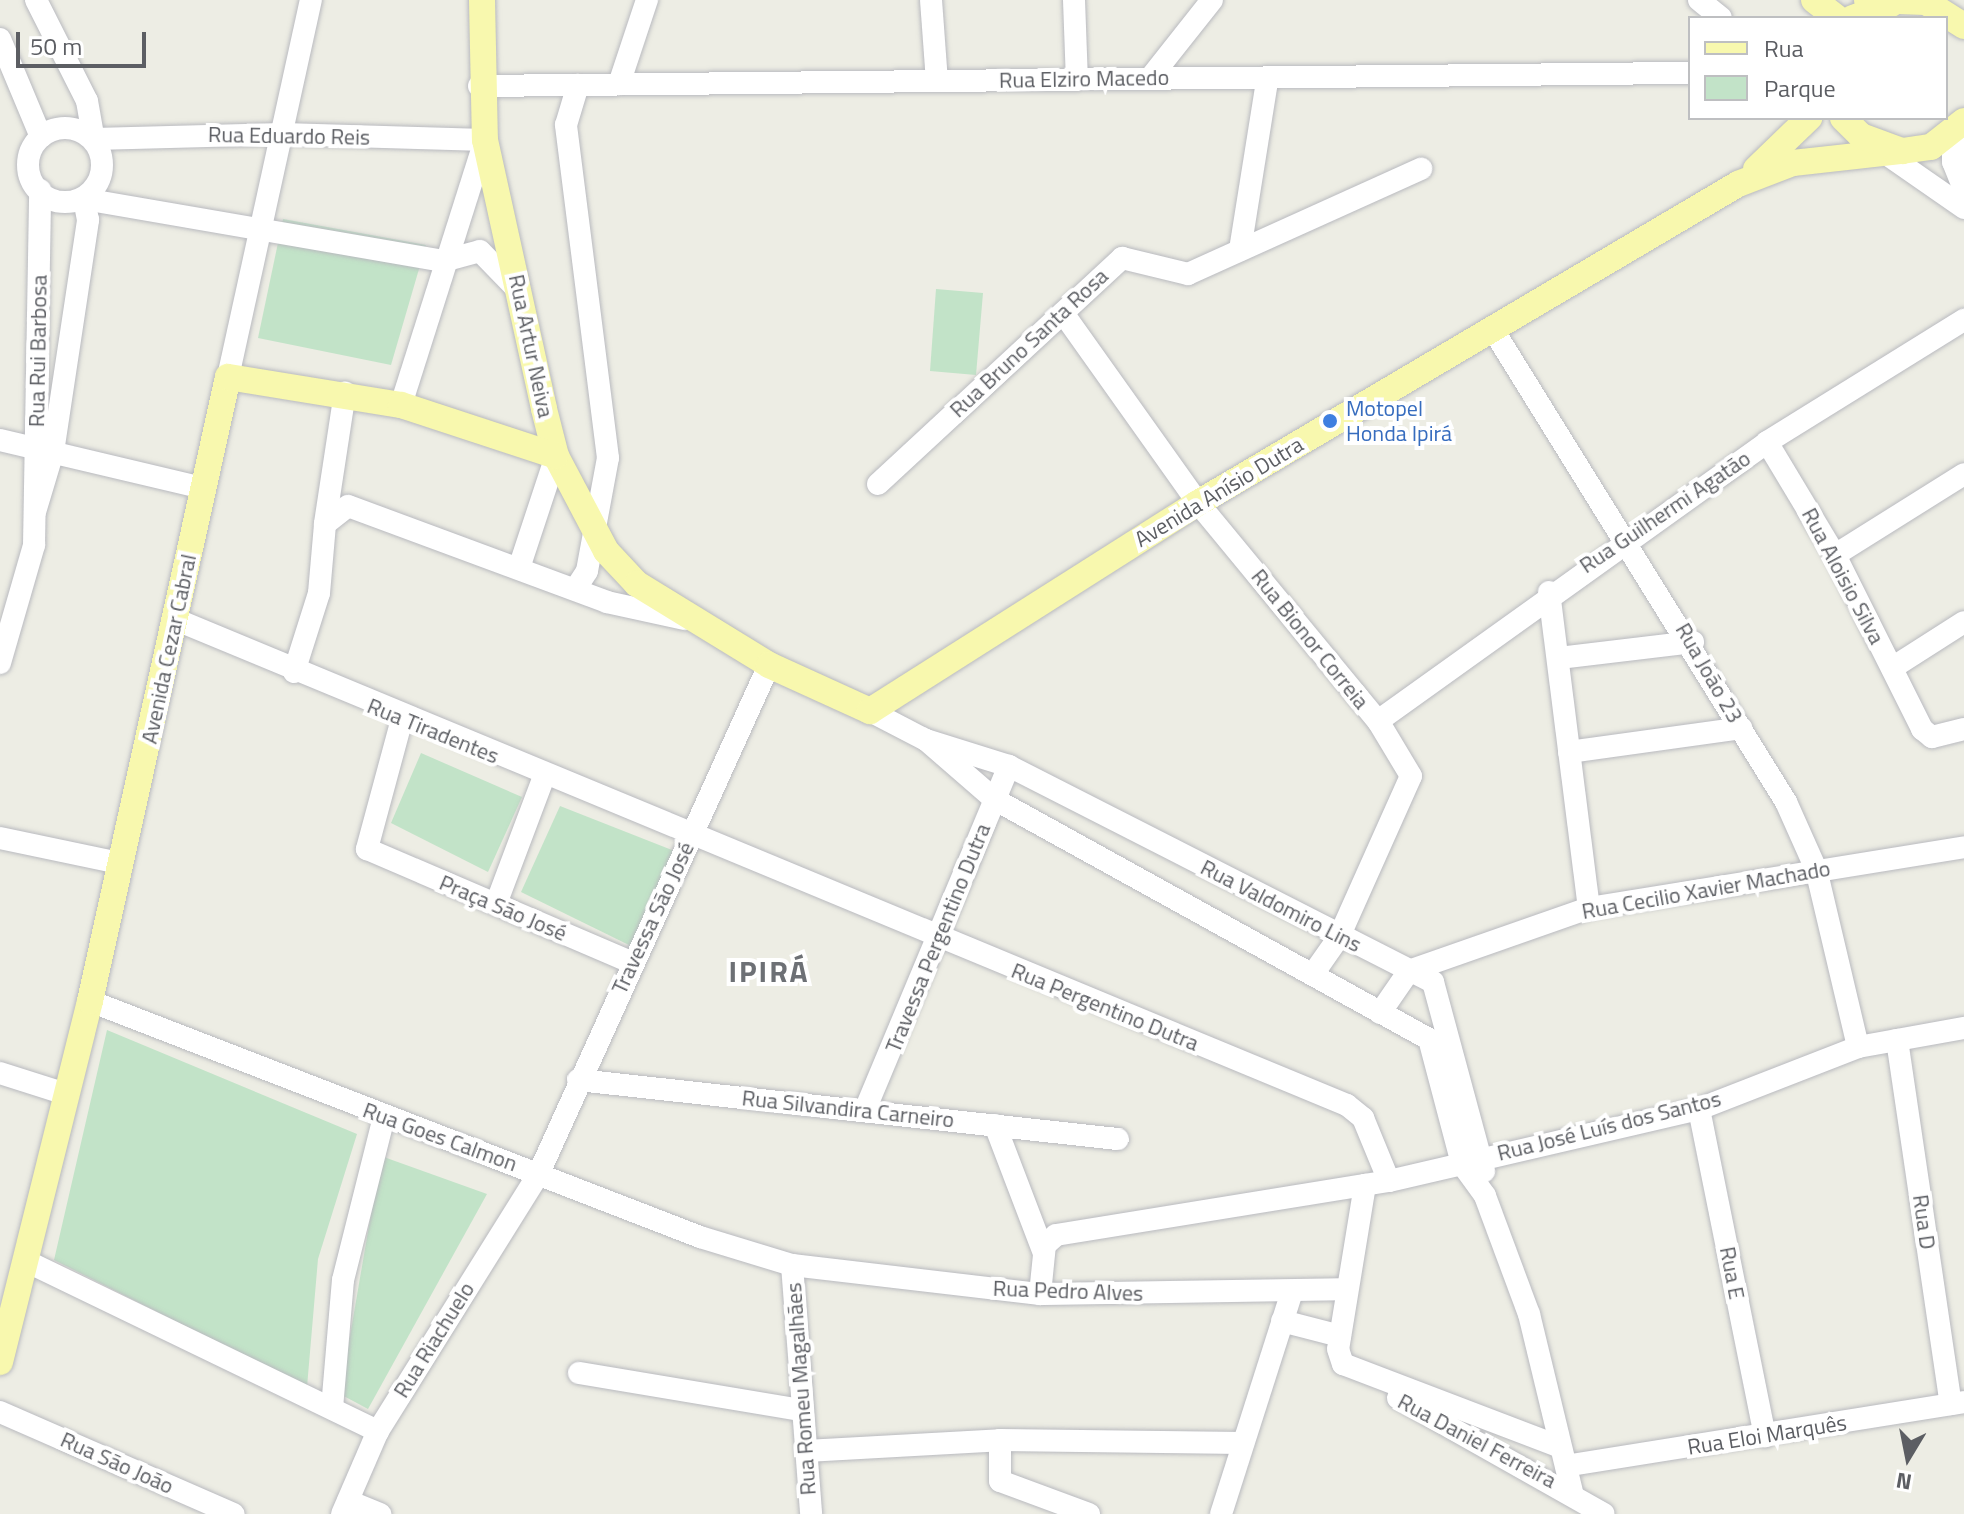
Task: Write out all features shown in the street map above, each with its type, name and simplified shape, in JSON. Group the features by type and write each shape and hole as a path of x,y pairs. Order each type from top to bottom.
{"main road":[{"name":"Rua Artur Neiva","path":"482,0 479,86 485,140 556,456 596,527 637,584"},
{"path":"1814,0 1834,16"},
{"path":"1867,0 1926,1 1964,26"},
{"path":"1862,16 1926,1"},
{"path":"1738,184 1793,163 1892,151 1956,136 1948,113"},
{"path":"1845,120 1861,136 1892,151"},
{"path":"1738,184 1792,130"},
{"name":"Avenida Anísio Dutra","path":"870,711 1198,503 1738,184"},
{"path":"228,377 345,393 401,405 556,456"},
{"name":"Avenida Cezar Cabral","path":"0,1362 9,1296 28,1262 90,1001 177,620 228,377"},
{"name":"Rua Valdomiro Lins","path":"637,584 769,665 870,711"}],"street":[{"path":"36,0 87,101 101,173 84,199"},
{"name":"Avenida Cezar Cabral","path":"228,377 263,233 311,0"},
{"path":"619,84 647,0"},
{"path":"931,0 937,81"},
{"path":"1074,0 1077,80"},
{"path":"1151,77 1212,0"},
{"path":"1699,0 1719,16"},
{"path":"0,39 41,137"},
{"name":"Rua Elziro Macedo","path":"479,86 1151,77 1267,81 1688,73"},
{"path":"1240,250 1267,81"},
{"path":"576,588 587,571 608,458 566,125 578,85"},
{"path":"94,139 62,128 41,137 29,157 40,190 64,204 84,199 263,233 443,261 480,251 506,271 519,295"},
{"name":"Rua Eduardo Reis","path":"94,139 283,134 485,140"},
{"path":"1956,136 1964,189"},
{"path":"401,405 443,261 485,140"},
{"path":"1892,151 1964,208"},
{"name":"Rua Bruno Santa Rosa","path":"878,484 1122,258 1188,274 1421,169"},
{"name":"Rua Rui Barbosa","path":"40,190 45,451"},
{"name":"Rua Rui Barbosa","path":"0,662 34,545 35,512 45,451 88,220 84,199"},
{"name":"Rua Bionor Correia","path":"1063,313 1198,503 1378,721 1412,782 1339,937"},
{"name":"Rua Guilhermi Agatão","path":"1378,721 1549,592 1767,442 1964,320"},
{"name":"Rua João 23","path":"1492,328 1693,642 1816,869 1858,1047"},
{"path":"294,672 319,593 325,524 345,393"},
{"path":"0,440 203,488"},
{"name":"Rua Aloisio Silva","path":"1767,442 1835,555 1912,713 1932,737 1964,729"},
{"path":"520,565 556,456"},
{"path":"1835,555 1964,474"},
{"path":"325,524 348,506 369,510 576,588 705,625"},
{"path":"1549,592 1589,908"},
{"name":"Rua Tiradentes","path":"177,620 402,719 692,834"},
{"path":"1892,668 1964,622"},
{"path":"1559,658 1693,642"},
{"name":"Travessa São José","path":"539,1173 578,1080 769,665"},
{"name":"Rua Valdomiro Lins","path":"870,711 926,740 1009,766 1339,937 1433,982 1441,1001 1472,1160"},
{"name":"Praça São José","path":"402,719 365,838 373,854 633,963"},
{"path":"1569,752 1741,728"},
{"name":"Rua Valdomiro Lins","path":"926,740 994,799 1429,1039 1529,1314 1572,1492"},
{"name":"Travessa Pergentino Dutra","path":"865,1110 941,941 1009,766"},
{"path":"496,904 544,776"},
{"name":"Rua Pergentino Dutra","path":"692,834 941,941 1347,1105 1363,1118 1389,1181"},
{"path":"0,838 120,863"},
{"name":"Rua Cecilio Xavier Machado","path":"1409,971 1589,908 1964,847"},
{"path":"1313,974 1339,937"},
{"path":"1380,1013 1409,971"},
{"name":"Rua Goes Calmon","path":"90,1001 700,1237 792,1265"},
{"name":"Rua José Luís dos Santos","path":"1472,1160 1699,1109 1858,1047 1964,1028"},
{"name":"Rua D","path":"1897,1040 1958,1403"},
{"path":"0,1073 66,1094"},
{"name":"Rua Silvandira Carneiro","path":"578,1080 1118,1139"},
{"name":"Rua E","path":"1699,1109 1765,1436"},
{"path":"332,1408 343,1280 384,1117"},
{"path":"995,1125 1044,1253 1040,1294"},
{"path":"1044,1253 1056,1235 1389,1181 1472,1160"},
{"name":"Rua Riachuelo","path":"345,1507 378,1431 539,1173"},
{"path":"1365,1185 1346,1289 1339,1358 1349,1368 1565,1456"},
{"path":"28,1262 378,1431"},
{"name":"Rua Pedro Alves","path":"792,1265 1040,1294 1346,1289"},
{"name":"Rua Romeu Magalhães","path":"792,1265 811,1514"},
{"path":"1221,1514 1292,1291"},
{"path":"1282,1321 1340,1336"},
{"name":"Rua Daniel Ferreira","path":"1349,1368 1572,1492 1604,1514"},
{"path":"579,1373 801,1410"},
{"name":"Rua Eloi Marquês","path":"1565,1456 1765,1436 1958,1403"},
{"name":"Rua São João","path":"0,1412 234,1514"},
{"path":"806,1451 1000,1440 1243,1443"},
{"path":"1000,1440 1000,1481 1089,1514"},
{"path":"345,1507 381,1514"}],"green space":[{"path":"283,219 426,245 391,365 258,338"},
{"path":"936,289 983,293 976,375 930,371"},
{"path":"421,753 522,797 488,872 391,823"},
{"path":"560,806 677,852 635,948 521,892"},
{"path":"107,1030 357,1134 318,1259 307,1387 54,1260"},
{"path":"381,1156 487,1194 368,1409 340,1394"}],"place":[{"name":"Motopel Honda Ipirá","path":"1330,421"}],"district":[{"name":"IPIRÁ","path":"769,971"}]}
